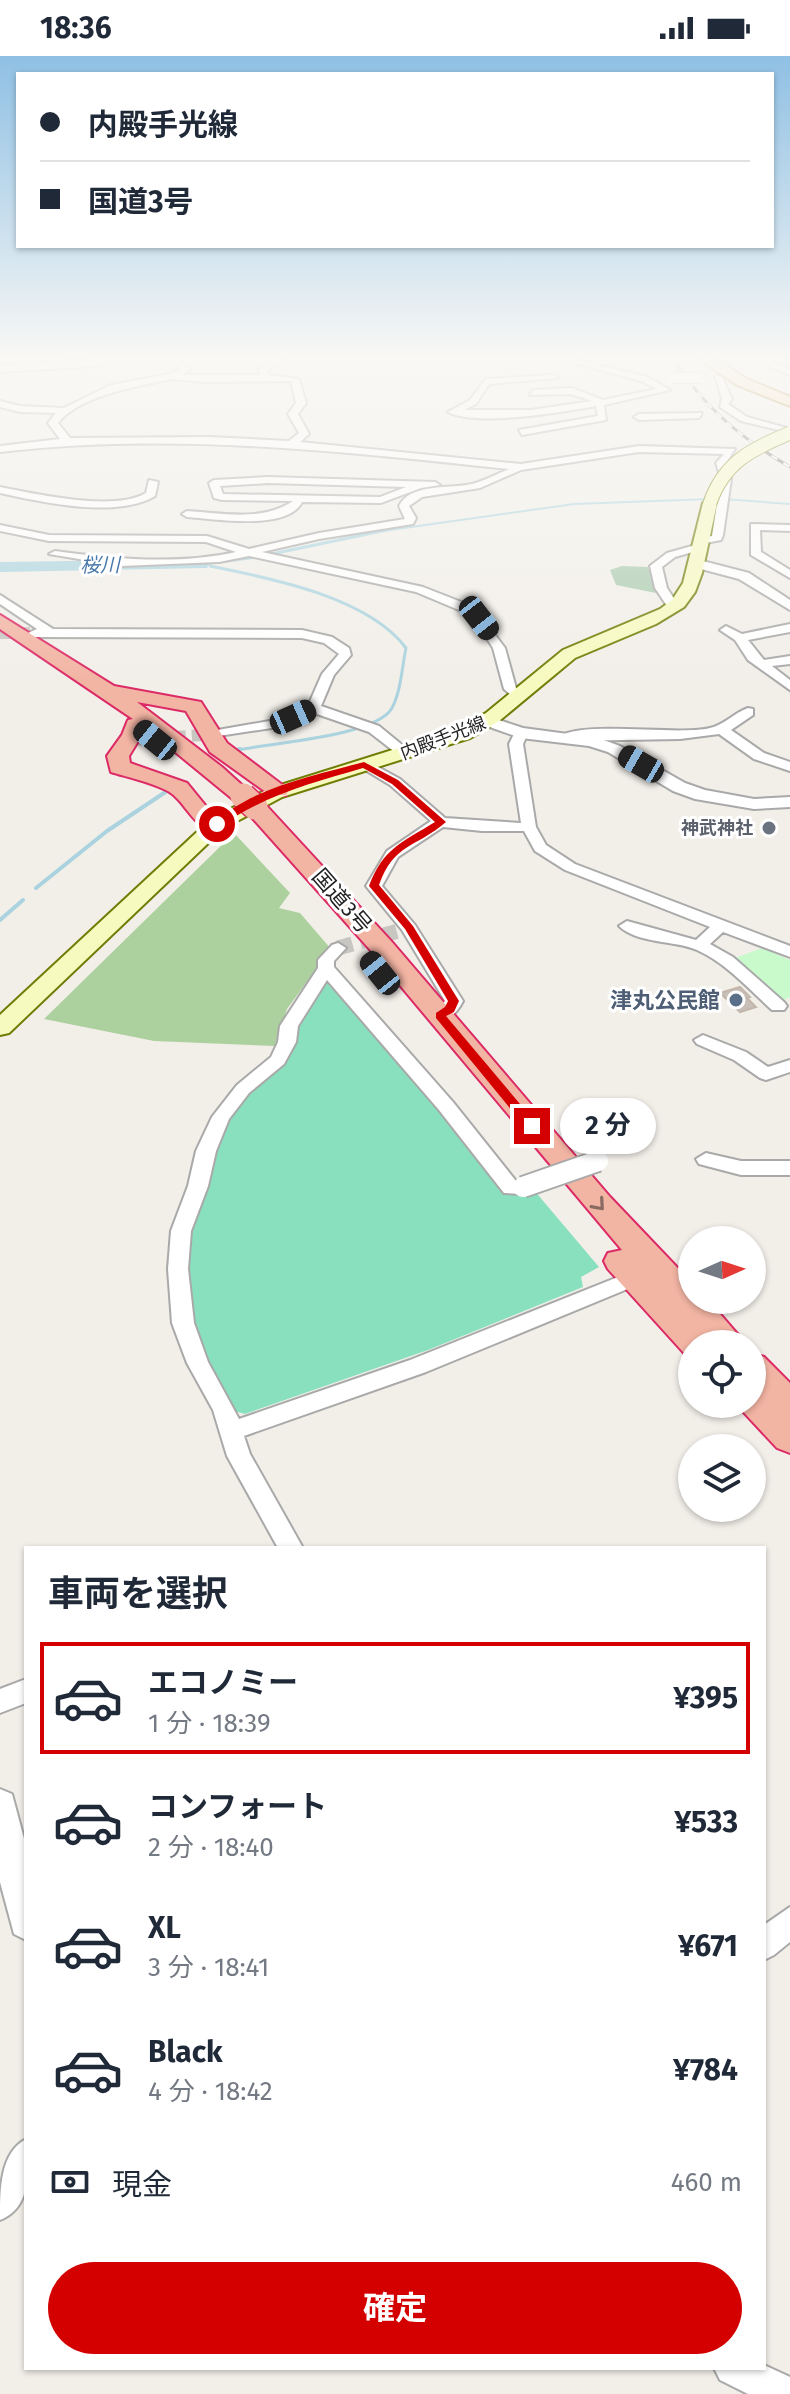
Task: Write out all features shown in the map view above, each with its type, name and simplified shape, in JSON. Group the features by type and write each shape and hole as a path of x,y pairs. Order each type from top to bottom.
{"highway":[{"name":"国道3号","path":"0,621 106,688 142,722 244,806 330,887 599,1205 716,1330"},
{"name":"国道3号","path":"0,634 142,722 173,756 244,806 567,1202 683,1330"},
{"path":"106,688 123,695 173,700 194,706 218,747 244,806 201,815 179,788 126,763 127,757 151,749 173,756"},
{"path":"151,777 128,772 116,763 142,722 146,707 173,700"},
{"path":"766,1381 790,1405"},
{"path":"766,1415 790,1438"}],"main road":[{"path":"673,606 688,591 717,480 726,467"},
{"name":"内殿手光線","path":"0,1028 244,806 435,744 490,722 570,653 673,606"}],"street":[{"path":"55,554 121,563 219,559 319,536 409,522 411,518 404,506 407,500 420,494 476,486 521,467"},
{"path":"698,550 718,535 726,479 723,467"},
{"path":"344,475 431,480 446,489"},
{"path":"394,479 348,485 268,480 214,483 218,496 301,500 388,499 431,480"},
{"path":"0,490 50,500 87,503 142,501 151,494 153,482"},
{"path":"230,516 248,498"},
{"path":"187,514 265,516 290,510 301,500"},
{"path":"790,528 755,526 755,553 790,576"},
{"path":"0,528 49,538 207,539 419,589 470,610 499,648 510,689 519,698"},
{"path":"673,606 661,589 656,566 685,549 698,550 727,570 758,583 790,606"},
{"path":"758,583 790,576"},
{"path":"0,599 50,633"},
{"path":"740,638 790,628"},
{"path":"726,630 740,638 752,657 790,686"},
{"path":"34,633 317,636 339,645 345,655 328,674 314,708"},
{"path":"761,664 790,660"},
{"path":"217,734 278,723 314,708 374,729 405,753"},
{"path":"566,737 720,729 740,720 748,712"},
{"path":"490,722 521,733 592,741 614,749 679,787 701,795 754,804 790,802"},
{"path":"720,729 759,756 790,767"},
{"path":"521,733 516,744 529,827 540,848 570,867 788,950"},
{"path":"364,765 395,782 441,822 482,827 529,827"},
{"path":"440,1015 450,1009 454,1001 409,928 374,886 381,865 392,852 441,822"},
{"path":"700,945 721,925"},
{"path":"627,926 675,941 700,945 727,961 786,1009"},
{"path":"290,1546 239,1456 224,1409 198,1363 183,1323 178,1269 181,1231 198,1186 206,1151 221,1117 243,1089 278,1060 287,1042 289,1026 326,968 326,960 338,948"},
{"path":"326,968 446,1106 511,1188 523,1187 598,1161"},
{"path":"703,1040 740,1056 766,1074 790,1066"},
{"path":"706,1159 741,1168 790,1168"},
{"path":"232,1431 418,1366 635,1278"},
{"path":"0,1701 24,1692"},
{"path":"10,1818 24,1909"},
{"path":"766,1943 790,1922"},
{"path":"0,2200 24,2161"},
{"path":"736,2370 787,2394"}],"green space":[{"path":"622,566 648,567 656,593 616,585 610,570"},
{"path":"234,833 290,893 279,908 300,913 331,949 287,1009 275,1046 154,1041 44,1019"},
{"path":"762,948 790,960 790,997 778,1003 730,960"},
{"path":"325,981 332,981 440,1106 510,1195 533,1189 599,1267 581,1277 583,1287 428,1350 245,1414 234,1411 204,1356 192,1321 188,1265 190,1232 217,1144 239,1105 289,1057 298,1027"}],"building":[{"name":"津丸公民館","path":"740,987 756,1007 740,1012 720,993"}],"waterway":[{"path":"380,531 574,504 710,499"},
{"path":"724,499 790,504"},
{"path":"380,531 387,530"},
{"path":"201,564 257,557 380,531"},
{"path":"376,532 380,531"},
{"name":"桜川","path":"0,567 201,564"},
{"path":"210,566 288,584 343,603 368,615 389,630 406,648 395,701 382,718 343,732 233,751 240,749"},
{"path":"36,888 107,831 167,791"},
{"path":"0,920 23,900"}],"tunnel":[{"path":"0,633 34,633"},
{"path":"120,741 217,734"},
{"path":"338,948 409,928"}],"place":[{"name":"神武神社","path":"769,828"},
{"name":"津丸公民館","path":"736,1000"}],"route":[{"path":"217,824 245,805 278,790 364,765 395,782 441,822 392,852 381,865 374,886 409,928 454,1001 450,1009 440,1015 532,1126"}]}
